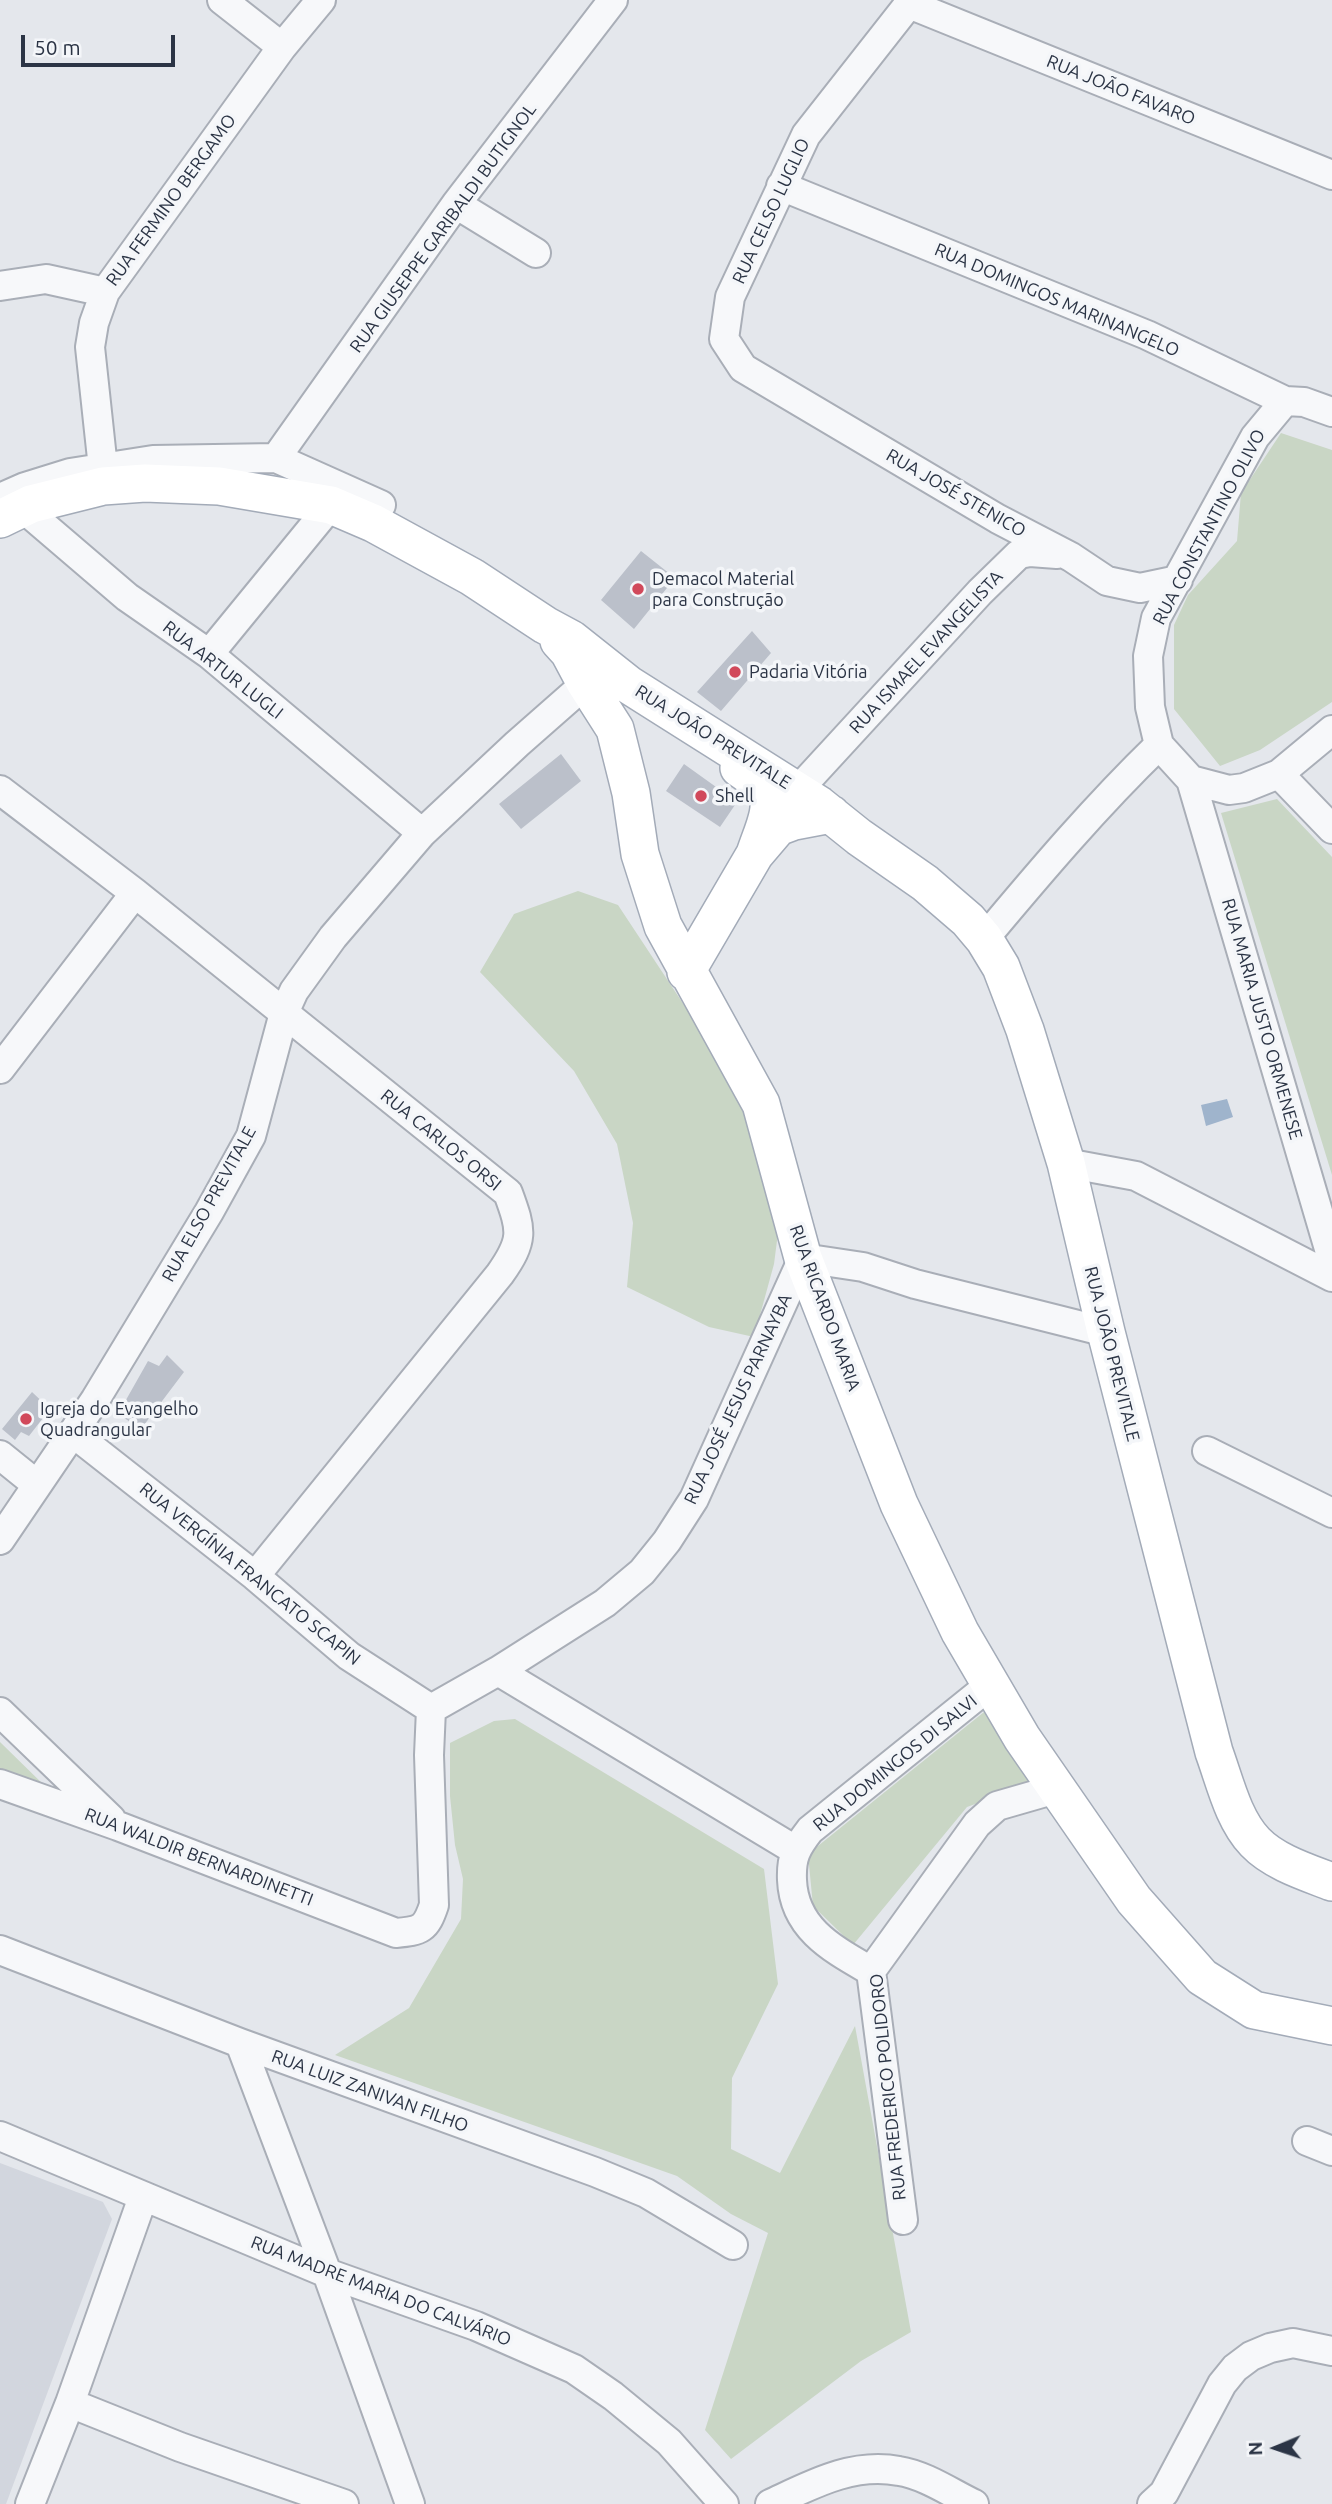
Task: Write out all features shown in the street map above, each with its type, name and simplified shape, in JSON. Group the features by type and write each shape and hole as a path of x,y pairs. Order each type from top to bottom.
{"main road":[{"path":"8,508 103,486 145,483 219,486 331,505 373,523 472,577 571,639 607,693"},
{"name":"RUA JOÃO PREVITALE","path":"607,693 629,724 661,722 678,729 758,780 764,787 831,814 859,838 925,883 968,920 984,939 1001,967 1025,1030 1066,1163 1106,1332 1214,1752 1243,1826 1256,1843 1281,1861 1332,1882"},
{"name":"RUA RICARDO MARIA","path":"607,693 631,793 640,854 663,926 761,1104 803,1258 898,1504 960,1632 1056,1789 1134,1900 1202,1977 1254,2010 1332,2026"},
{"name":"RUA JOÃO PREVITALE","path":"755,854 768,815 784,796"},
{"path":"686,972 755,854 778,827 831,814"}],"street":[{"path":"222,0 282,47"},
{"name":"RUA FERMINO BERGAMO","path":"103,468 90,347 94,323 105,292 282,47 320,0"},
{"name":"RUA GIUSEPPE GARIBALDI BUTIGNOL","path":"276,458 456,204 613,0"},
{"name":"RUA JOÃO FAVARO","path":"911,2 1332,175"},
{"name":"RUA CELSO LUGLIO","path":"743,368 724,339 730,297 806,135 911,2"},
{"name":"RUA DOMINGOS MARINANGELO","path":"781,187 1147,335 1285,401 1304,402 1332,412"},
{"path":"456,204 536,253"},
{"path":"0,286 46,279 105,292"},
{"name":"RUA JOSÉ STENICO","path":"743,368 998,519 1071,557 1107,581 1140,588 1178,580"},
{"name":"RUA CONSTANTINO OLIVO","path":"1191,780 1159,745 1150,707 1148,656 1156,618 1255,437 1285,401"},
{"path":"8,508 25,487 70,473 153,460 276,458 381,505"},
{"path":"209,654 331,505"},
{"name":"RUA ARTUR LUGLI","path":"8,508 209,654 422,834"},
{"name":"RUA ISMAEL EVANGELISTA","path":"784,796 1018,554 1042,551 1071,557"},
{"name":"RUA ELSO PREVITALE","path":"0,1540 73,1433 209,1212 251,1136 284,1013 294,991 333,937 422,834 517,744 607,693"},
{"path":"1191,780 1229,790 1244,788 1279,774 1332,730"},
{"path":"984,939 1076,831 1159,745"},
{"path":"1279,774 1332,829"},
{"name":"RUA MARIA JUSTO ORMENESE","path":"1191,780 1332,1259"},
{"name":"RUA CARLOS ORSI","path":"0,790 135,894 508,1193 520,1224 516,1252 500,1274 255,1576"},
{"path":"0,1069 135,894"},
{"path":"1066,1163 1136,1176 1332,1277"},
{"path":"803,1258 863,1268 915,1284 1106,1332"},
{"name":"RUA JOSÉ JESUS PARNAYBA","path":"431,1709 498,1671 605,1603 642,1572 667,1541 694,1499 803,1258"},
{"name":"RUA VERGÍNIA FRANCATO SCAPIN","path":"73,1433 255,1576 349,1656 431,1709"},
{"path":"1207,1451 1332,1513"},
{"path":"0,1455 36,1485"},
{"path":"498,1671 795,1850 792,1894 799,1914 816,1935 871,1971"},
{"name":"RUA DOMINGOS DI SALVI","path":"795,1850 810,1830 990,1685"},
{"name":"RUA WALDIR BERNARDINETTI","path":"0,1784 118,1826 396,1933 416,1932 429,1921 434,1905 429,1755 431,1709"},
{"path":"0,1712 118,1826"},
{"name":"RUA FREDERICO POLIDORO","path":"903,2220 871,1971 977,1824 997,1806 1056,1789"},
{"name":"RUA LUIZ ZANIVAN FILHO","path":"0,1950 240,2043 595,2172 646,2193 733,2245"},
{"path":"240,2043 410,2504"},
{"name":"RUA MADRE MARIA DO CALVÁRIO","path":"0,2136 327,2273 476,2326 574,2369 613,2396 669,2442 724,2504"},
{"path":"30,2504 70,2403 143,2197"},
{"path":"1152,2504 1164,2493 1222,2384 1236,2368 1251,2356 1293,2343 1332,2351"},
{"path":"70,2403 180,2447 344,2504"},
{"path":"770,2504 838,2473 877,2469 901,2471 974,2504"}],"shaded area":[{"path":"0,2163 103,2202 112,2219 6,2504 0,2504"}],"green space":[{"path":"1281,433 1332,450 1332,702 1260,750 1220,766 1174,709 1174,625 1188,595 1237,541 1241,493"},
{"path":"1277,799 1332,857 1332,1175 1221,813"},
{"path":"578,891 618,905 717,1055 747,1120 778,1233 774,1264 754,1337 709,1327 627,1287 633,1223 617,1144 574,1071 480,972 514,914"},
{"path":"989,1708 1046,1778 967,1807 853,1945 813,1906 808,1854"},
{"path":"515,1719 764,1869 778,1984 732,2078 731,2149 780,2173 855,2026 911,2332 861,2361 731,2459 705,2430 768,2233 731,2214 677,2176 335,2055 409,2008 461,1919 463,1879 455,1845 450,1796 450,1743 494,1721"},
{"path":"0,1742 50,1791 0,1773"}],"water":[{"path":"1227,1099 1233,1117 1206,1126 1201,1105"}],"building":[{"name":"Demacol Material para Construção","path":"641,551 675,578 634,629 601,600"},
{"name":"Padaria Vitória","path":"752,631 771,653 721,711 697,692"},
{"path":"561,754 581,781 521,829 499,804"},
{"name":"Shell","path":"684,764 737,802 720,827 666,791"},
{"path":"167,1355 184,1372 141,1429 118,1414 148,1361 159,1366"},
{"name":"Igreja do Evangelho Quadrangular","path":"32,1392 50,1409 29,1436 21,1432 15,1440 2,1429"}],"place":[{"name":"Demacol Material para Construção","path":"638,589"},
{"name":"Padaria Vitória","path":"735,672"},
{"name":"Shell","path":"701,796"},
{"name":"Igreja do Evangelho Quadrangular","path":"26,1419"}]}
